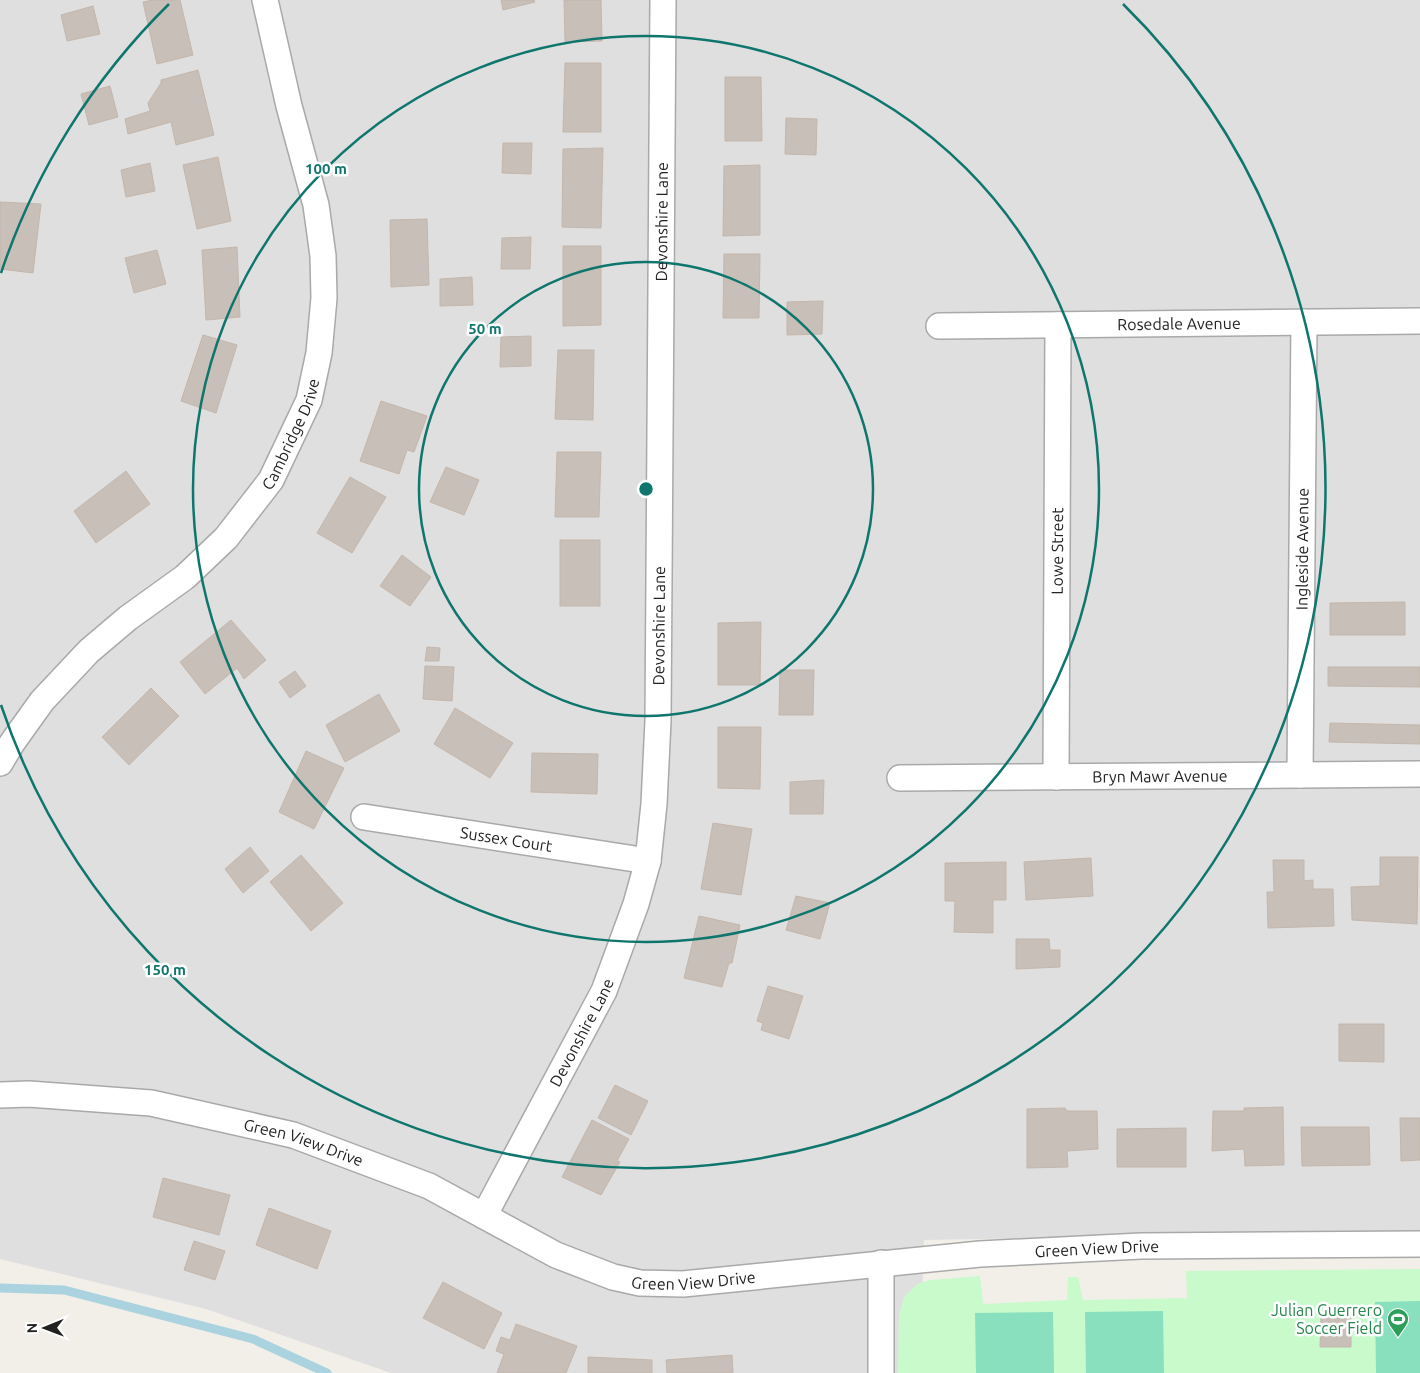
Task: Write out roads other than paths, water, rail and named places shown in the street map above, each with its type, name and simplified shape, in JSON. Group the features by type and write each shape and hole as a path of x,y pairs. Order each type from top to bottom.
{"street":[{"name":"Cambridge Drive","path":"0,763 42,701 89,651 128,618 185,577 226,538 271,480 309,400 319,353 324,298 324,256 316,205 289,106 265,0"},
{"name":"Devonshire Lane","path":"484,1216 604,991 636,904 648,861 654,804 658,721 663,0"},
{"name":"Rosedale Avenue","path":"938,326 1420,321"},
{"name":"Ingleside Avenue","path":"1300,775 1304,322"},
{"name":"Lowe Street","path":"1056,777 1058,325"},
{"name":"Bryn Mawr Avenue","path":"900,778 1420,774"},
{"name":"Sussex Court","path":"364,817 648,861"},
{"name":"Green View Drive","path":"0,1095 29,1094 151,1103 293,1135 429,1186 556,1255 613,1277 640,1283 683,1284 980,1254 1141,1246 1420,1244"},
{"path":"881,1263 881,1373"}],"waterway":[{"path":"0,1288 64,1290 253,1339 327,1373"}],"place":[{"name":"Julian Guerrero Soccer Field","path":"1398,1338"}]}
